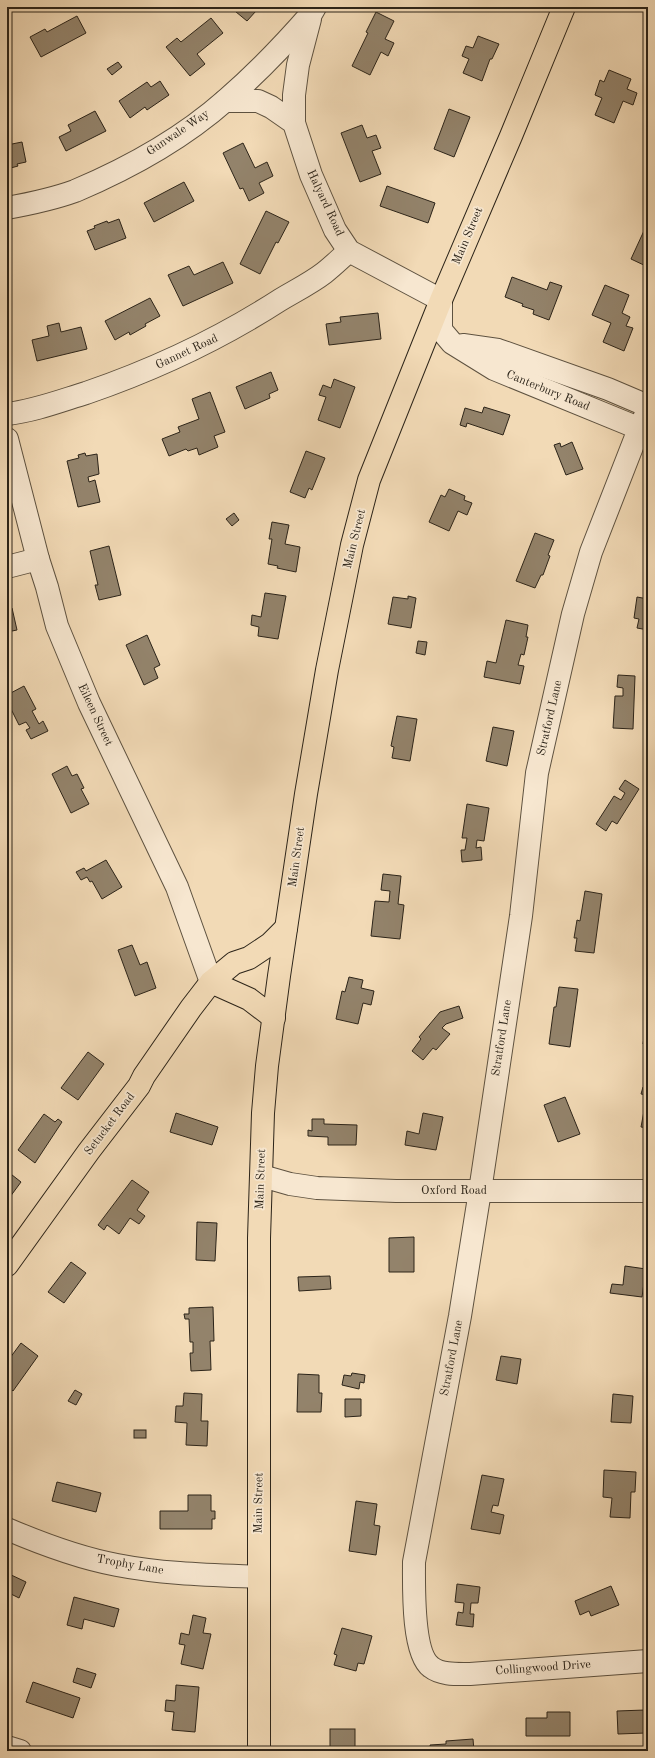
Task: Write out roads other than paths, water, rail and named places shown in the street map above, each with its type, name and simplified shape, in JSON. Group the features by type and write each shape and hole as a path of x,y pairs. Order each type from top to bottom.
{"main road":[{"name":"Main Street","path":"259,1751 259,1238 263,1113 266,1066 306,794 324,685 352,545 369,480 441,300 564,7"},
{"name":"Setucket Road","path":"7,1265 89,1151 139,1086 144,1076 190,1008 211,982 234,963 248,958 270,944 286,928"},
{"path":"211,982 249,1000 274,1018"}],"street":[{"name":"Halyard Road","path":"313,11 298,65 294,94 294,123 311,174 335,230 349,251 441,300"},
{"name":"Gunwale Way","path":"7,208 73,191 116,172 175,138 225,101 267,62 313,11"},
{"path":"225,101 258,101 271,107 294,123"},
{"name":"Gannet Road","path":"7,414 20,413 46,406 102,387 161,365 196,349 243,324 323,273 349,251"},
{"name":"Canterbury Road","path":"441,300 441,330 452,343 494,369 645,424"},
{"name":"Canterbury Road","path":"452,343 498,350 608,389 648,406"},
{"name":"Stratford Lane","path":"438,1671 431,1668 424,1661 420,1651 414,1592 414,1562 460,1316 480,1191 521,916 537,773 573,614 591,552 645,424"},
{"name":"Eileen Street","path":"7,439 57,626 84,693 178,887 211,982"},
{"path":"7,567 38,559"},
{"name":"Oxford Road","path":"262,1176 290,1184 317,1188 396,1191 648,1191"},
{"name":"Trophy Lane","path":"7,1529 36,1541 81,1556 116,1565 166,1572 259,1577"},
{"name":"Collingwood Drive","path":"438,1671 451,1674 470,1674 648,1661"},
{"path":"7,1747 20,1751"}]}
